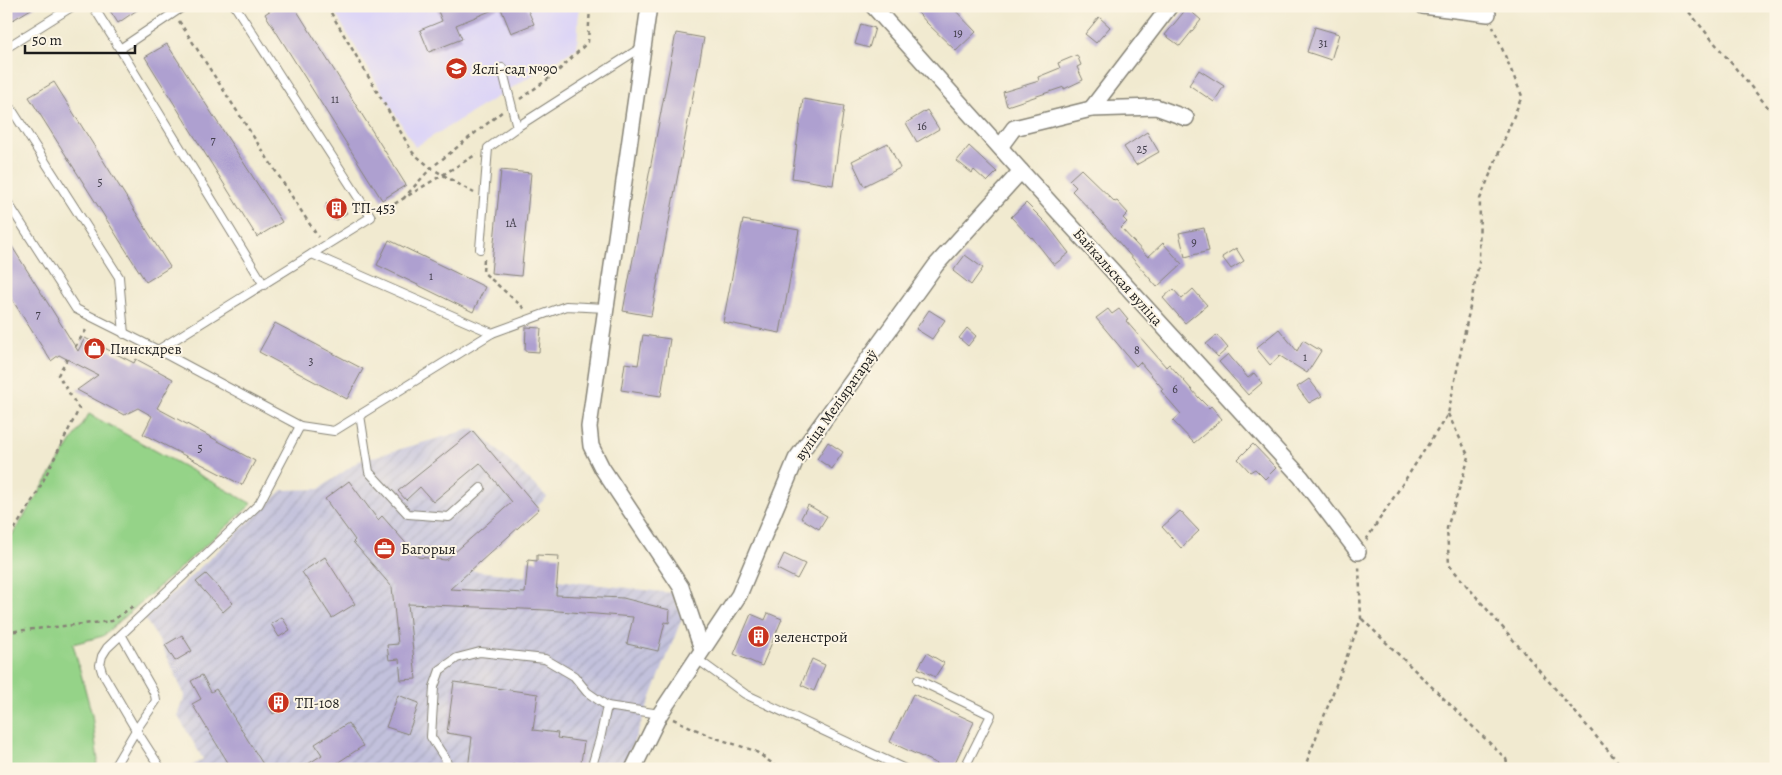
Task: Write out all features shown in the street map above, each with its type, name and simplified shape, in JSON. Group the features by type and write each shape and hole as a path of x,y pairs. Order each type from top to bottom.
{"street":[{"path":"649,6 589,427 591,446 602,468 681,587 700,654"},
{"name":"Байкальская вуліца","path":"873,6 1301,477 1358,552"},
{"path":"1090,109 1170,6"},
{"path":"1423,6 1488,14"},
{"path":"1000,147 1014,128 1090,109 1156,106 1186,118"},
{"name":"вуліца Меліяратараў","path":"633,769 660,714 738,595 796,459 936,265 1022,172"}],"lane":[{"path":"6,48 73,6"},
{"path":"93,6 264,285"},
{"path":"120,49 184,6"},
{"path":"158,350 371,217 235,6"},
{"path":"480,248 488,148 517,127 644,46"},
{"path":"502,68 517,127"},
{"path":"6,113 12,110 119,277 124,334"},
{"path":"6,200 76,309 158,350 300,426 334,431 492,334 566,306 606,308"},
{"path":"312,254 492,334"},
{"path":"360,415 369,472 408,514 449,516 481,488"},
{"path":"162,769 107,683 100,666 102,656 107,648 122,636 259,504 300,426"},
{"path":"113,769 156,701 122,636"},
{"path":"448,769 446,760 431,736 434,687 440,670 457,658 480,652 545,659 574,676 587,692 607,706 660,714"},
{"path":"700,654 745,694 905,769"},
{"path":"918,680 991,715 964,769"},
{"path":"591,769 607,706"}],"path":[{"path":"327,6 413,153 431,168 484,199"},
{"path":"1684,6 1776,117"},
{"path":"175,13 324,247"},
{"path":"1304,769 1361,619 1358,552 1448,414 1478,263 1480,199 1522,96 1488,14"},
{"path":"371,217 488,148"},
{"path":"480,248 484,258 483,272 534,318"},
{"path":"75,347 94,317"},
{"path":"6,543 37,493 79,409 58,374 67,359"},
{"path":"1448,414 1469,457 1447,528 1449,565 1624,769"},
{"path":"6,632 112,621 134,606"},
{"path":"1361,619 1506,759 1509,769"},
{"path":"660,714 710,736 755,751 780,769"}],"shaded area":[{"name":"Яслі-сад №90","path":"331,6 579,6 577,48 415,147"},
{"path":"474,428 547,497 468,570 672,593 682,618 623,769 187,769 203,759 178,716 185,696 160,642 145,619 283,490 319,489 359,461"}],"green space":[{"path":"89,414 252,504 103,636 73,644 92,715 98,761 94,769 6,769 6,629 12,628 6,583 10,538"}],"building":[{"path":"6,6 36,6 6,24"},
{"path":"107,6 143,6 118,23"},
{"path":"277,6 294,6 406,185 382,200 265,14"},
{"path":"436,6 500,7 456,25 462,39 429,52 420,30 442,21"},
{"path":"500,6 526,6 534,24 511,33"},
{"path":"912,6 951,6 976,32 956,51"},
{"path":"1187,8 1201,20 1180,46 1165,35"},
{"path":"1099,17 1110,27 1096,43 1085,34"},
{"path":"861,24 875,28 869,48 855,44"},
{"path":"1315,27 1339,34 1331,60 1307,52"},
{"path":"676,33 704,38 651,316 623,311"},
{"path":"167,44 282,222 257,237 145,57"},
{"path":"1077,55 1081,65 1077,67 1083,80 1064,89 1064,87 1007,106 1003,92 1039,81 1038,77 1060,68 1058,63"},
{"path":"1199,70 1224,86 1214,102 1189,85"},
{"path":"54,82 170,267 146,282 29,97"},
{"path":"803,99 844,106 833,185 792,178"},
{"path":"927,110 939,129 917,142 906,123"},
{"path":"1147,132 1159,152 1136,165 1124,147"},
{"path":"888,143 900,168 864,186 852,161"},
{"path":"969,146 997,172 987,182 974,170 972,173 957,161"},
{"path":"1081,169 1128,213 1123,218 1127,222 1121,228 1148,257 1163,243 1182,264 1157,287 1098,218 1072,191 1076,187 1069,180"},
{"path":"501,170 531,173 521,276 491,273"},
{"name":"ТП-453","path":"336,197 347,213 336,220 326,204"},
{"path":"1026,203 1046,223 1069,253 1054,265 1032,237 1011,217"},
{"path":"743,220 799,230 780,333 723,322"},
{"path":"1204,228 1209,251 1185,257 1179,233"},
{"path":"6,237 78,351 85,338 134,363 136,359 173,379 157,408 255,461 242,485 143,434 152,416 138,408 124,415 77,390 98,375 59,355 51,361 6,290"},
{"path":"389,240 485,287 473,312 377,265"},
{"path":"1236,248 1244,261 1231,269 1222,257"},
{"path":"965,255 983,268 971,285 953,271"},
{"path":"1173,289 1182,299 1193,289 1207,305 1185,323 1163,298"},
{"path":"1108,309 1112,314 1119,309 1128,320 1126,321 1166,367 1169,364 1199,398 1209,408 1211,406 1222,419 1194,443 1173,421 1181,414 1161,391 1163,389 1140,362 1136,366 1096,318"},
{"path":"929,310 945,320 932,339 916,329"},
{"path":"275,323 363,369 347,399 259,352"},
{"path":"526,327 541,328 539,352 525,351"},
{"path":"967,328 976,336 968,346 959,338"},
{"path":"1279,329 1297,351 1303,340 1321,351 1307,373 1280,356 1270,365 1256,348"},
{"path":"643,335 670,339 661,396 621,390 625,363 638,365"},
{"path":"1217,335 1228,348 1218,357 1206,344"},
{"path":"1228,354 1248,378 1254,373 1262,383 1248,395 1219,362"},
{"path":"1309,379 1322,396 1309,403 1297,387"},
{"path":"473,431 539,509 450,589 525,593 528,560 537,561 537,555 559,556 556,595 623,598 670,610 669,623 665,622 658,651 627,644 633,617 546,610 408,604 416,679 401,680 399,659 389,660 387,645 398,644 392,587 353,542 355,540 325,499 349,481 378,520 382,516 418,557 446,560 512,502 480,463 433,502 420,487 406,500 398,491"},
{"path":"828,442 843,452 832,469 817,459"},
{"path":"1253,444 1276,468 1265,479 1255,469 1250,472 1238,459"},
{"path":"808,505 827,516 819,529 801,518"},
{"path":"1180,511 1199,531 1181,548 1162,527"},
{"path":"784,554 805,564 797,579 777,569"},
{"path":"325,557 355,604 332,618 302,572"},
{"path":"206,574 233,603 223,612 196,582"},
{"name":"зеленстрой","path":"768,613 782,619 762,666 734,654 751,614 765,620"},
{"path":"282,617 290,630 279,637 271,624"},
{"path":"182,635 192,651 175,661 165,645"},
{"path":"927,653 944,663 935,677 918,668"},
{"path":"812,659 825,665 814,691 801,685"},
{"path":"202,675 211,692 216,689 266,769 232,769 192,704 201,699 191,681"},
{"path":"454,682 538,694 533,730 558,733 557,738 584,742 580,769 544,769 513,764 513,769 468,769 472,737 447,733"},
{"name":"ТП-108","path":"284,692 291,703 273,714 267,703"},
{"path":"913,694 974,722 952,769 948,769 890,742"},
{"path":"398,695 419,703 408,734 386,727"},
{"path":"348,723 363,746 328,769 300,769 322,755 315,744"}],"place":[{"name":"Яслі-сад №90","path":"456,69"},
{"name":"ТП-453","path":"336,208"},
{"name":"Пинскдрев","path":"94,349"},
{"name":"Багорыя","path":"385,549"},
{"name":"зеленстрой","path":"758,637"},
{"name":"ТП-108","path":"279,703"}]}
